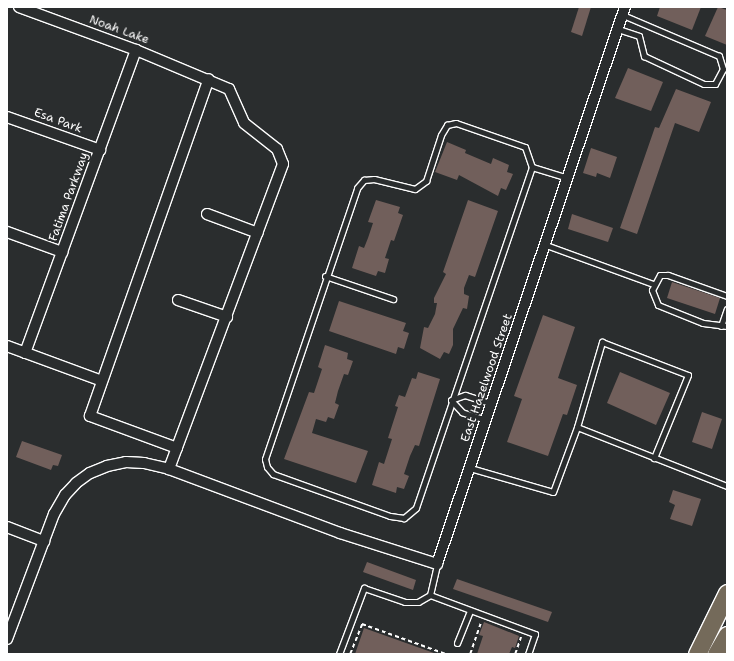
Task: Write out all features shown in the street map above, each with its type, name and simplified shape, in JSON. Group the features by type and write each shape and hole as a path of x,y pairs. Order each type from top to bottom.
{"highway":[{"path":"697,654 727,593"},
{"path":"716,654 727,635"}],"street":[{"name":"Noah Lake","path":"19,7 136,50 228,88 244,124 277,149 283,164 169,469"},
{"name":"East Hazelwood Street","path":"438,564 624,11"},
{"name":"Fatima Parkway","path":"25,353 136,50"},
{"path":"177,448 90,416 209,80"},
{"name":"Esa Park","path":"7,117 100,150"},
{"path":"207,214 258,233"},
{"path":"7,232 62,252"},
{"path":"178,300 226,317"},
{"path":"7,346 102,381"},
{"path":"7,639 44,541 65,495 76,483 90,473 107,466 126,462 169,469 340,533 438,564"},
{"path":"7,527 44,541"}],"lane":[{"path":"618,30 639,36 644,56 704,84 715,84 723,69 719,56 624,11"},
{"path":"456,123 525,147 532,167 451,400 416,508 404,518 390,516 274,474 267,467 264,458 325,276 357,188 364,180 374,178 415,190 426,181 441,135 447,125 456,123"},
{"path":"532,167 568,178"},
{"path":"546,245 653,284"},
{"path":"727,296 668,275 660,275 653,284 652,290 658,305 703,323 727,326"},
{"path":"325,276 394,299"},
{"path":"721,326 727,309"},
{"path":"470,468 553,492 577,427 602,342 688,375 654,458"},
{"path":"451,400 465,395 492,404"},
{"path":"451,400 462,412 487,420"},
{"path":"577,427 727,486"},
{"path":"430,595 438,564"},
{"path":"339,654 364,588 412,604 430,595 523,629 535,634 528,654"},
{"path":"457,643 470,610"}],"path":[{"path":"470,654 484,615"},
{"path":"350,654 361,625 364,624 446,654"},
{"path":"514,654 523,629"}],"building":[{"path":"579,7 591,7 582,36 571,32"},
{"path":"660,7 701,7 692,30 657,16"},
{"path":"718,7 727,10 727,45 705,36"},
{"path":"628,68 663,82 651,111 615,98"},
{"path":"676,89 711,102 699,132 675,123 637,234 620,228 655,127 659,128"},
{"path":"447,142 466,150 465,153 491,164 493,158 509,165 507,172 513,174 506,190 501,188 498,196 459,175 457,180 435,172"},
{"path":"591,148 617,157 610,178 597,173 596,177 583,173"},
{"path":"376,200 400,207 398,213 403,215 394,241 391,240 385,258 389,259 385,273 378,271 376,276 352,268 359,246 364,248 368,238 373,223 368,222"},
{"path":"468,200 498,211 475,277 469,275 464,288 464,294 469,296 467,309 463,308 453,329 453,345 449,354 444,352 440,359 420,348 424,327 428,328 435,314 437,303 434,303 434,298 446,274 443,272"},
{"path":"572,214 613,228 608,242 568,229"},
{"path":"672,282 720,298 715,314 667,298"},
{"path":"339,301 406,323 403,331 409,333 404,349 398,347 396,354 329,331"},
{"path":"543,315 575,327 558,378 577,385 567,415 563,414 548,456 507,442 522,399 514,396"},
{"path":"325,345 348,353 347,359 353,361 348,375 344,374 338,391 335,403 339,405 334,419 328,417 326,422 316,419 312,433 368,451 356,483 284,459 309,392 314,393 322,369 318,367"},
{"path":"418,372 440,379 419,446 415,445 404,474 409,476 404,489 397,487 396,493 372,485 379,462 384,464 392,439 388,438 398,407 395,406 399,395 405,397 412,378 416,379"},
{"path":"620,372 670,393 656,425 607,403"},
{"path":"702,412 722,419 712,449 692,442"},
{"path":"22,441 62,455 58,466 53,465 51,470 16,457"},
{"path":"673,490 701,499 692,526 670,519 675,505 669,502"},
{"path":"367,562 416,580 413,590 363,572"},
{"path":"457,579 552,612 548,622 453,589"},
{"path":"484,622 519,636 515,648 512,647 509,654 477,654 483,636 479,635"},
{"path":"364,628 434,653 434,654 355,654"}]}
